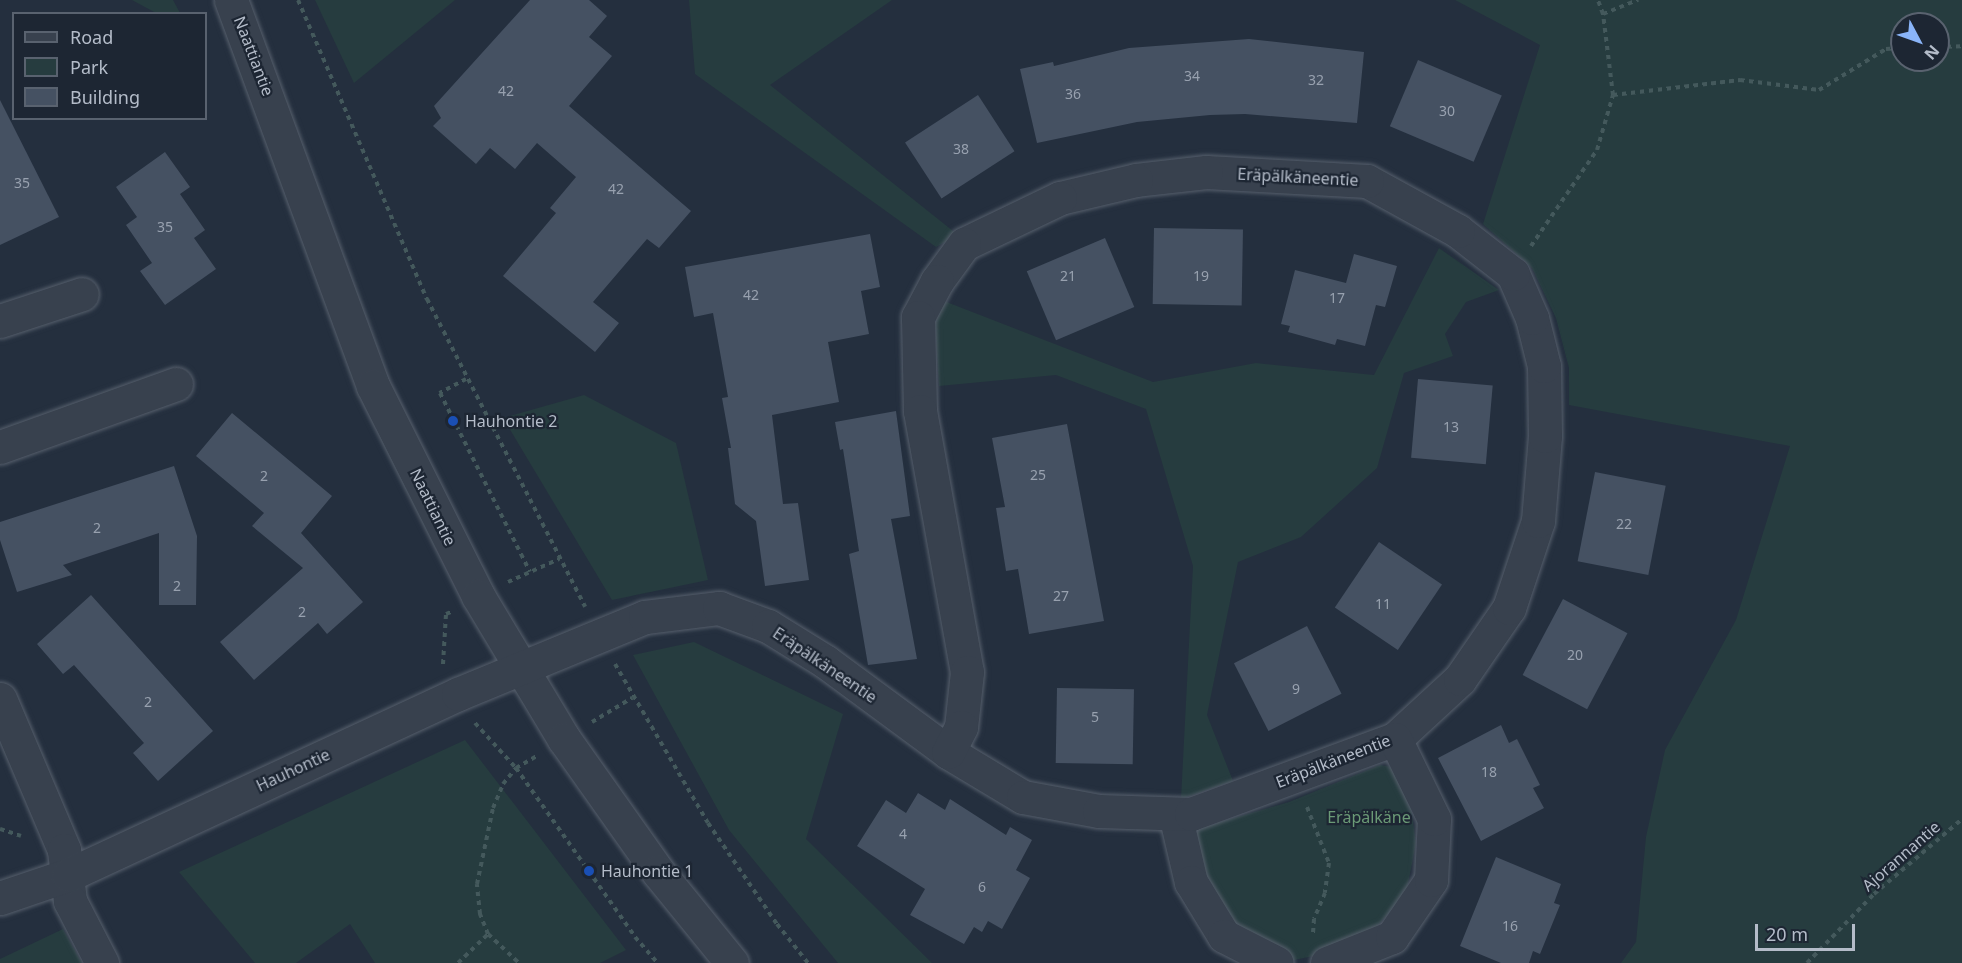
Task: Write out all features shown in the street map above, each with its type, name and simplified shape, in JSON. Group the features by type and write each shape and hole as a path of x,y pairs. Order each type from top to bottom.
{"street":[{"name":"Naattiantie","path":"231,0 373,386 478,596 564,740 658,872 732,963"},
{"name":"Eräpälkäneentie","path":"521,669 645,617 719,608 768,626 807,650 948,752 1023,797 1099,811 1191,814 1395,739 1460,679 1509,608 1538,521 1545,436 1544,366 1524,321 1513,274 1458,231 1367,182 1218,173 1136,180 1060,198 964,244 937,281 918,317 920,411 967,672 961,727 948,752"},
{"path":"0,321 82,294"},
{"path":"0,447 176,384"},
{"name":"Hauhontie","path":"0,898 68,875 446,678 521,669"},
{"path":"0,699 64,850 69,901 102,963"},
{"path":"1319,952 1392,937 1431,880 1434,819 1395,739"},
{"path":"1176,814 1191,882 1224,936 1277,963"}],"path":[{"path":"298,0 466,379 632,698 708,823 777,924 808,963"},
{"path":"1513,274 1597,150 1613,95 1603,14 1598,0"},
{"path":"1603,14 1638,0"},
{"path":"1613,95 1740,80 1819,90 1890,49"},
{"path":"466,379 440,393 530,572"},
{"path":"559,559 478,596 446,614 446,678 470,717 516,768 635,937 658,963"},
{"path":"516,768 503,784 483,846 477,884 480,914 488,934 519,963"},
{"path":"1295,776 1329,863 1319,952"},
{"name":"Ajorannantie","path":"1807,963 1874,894 1962,819"},
{"path":"458,963 488,934"}],"green space":[{"path":"132,0 173,0 179,12 154,12"},
{"path":"315,0 455,0 354,83"},
{"path":"689,0 892,0 770,85 958,235 936,247 695,74"},
{"path":"1455,0 1962,0 1962,963 1621,963 1636,942 1646,837 1665,750 1736,620 1790,446 1569,405 1569,368 1556,318 1532,268 1483,224 1540,45"},
{"path":"1439,248 1499,290 1466,302 1445,334 1453,356 1404,373 1377,468 1301,537 1238,562 1207,715 1233,781 1181,799 1193,566 1146,409 1056,375 939,386 935,323 944,301 1153,382 1256,363 1374,375"},
{"path":"584,395 676,443 708,580 612,600 503,418"},
{"path":"694,642 843,714 806,839 932,963 838,963 729,830 633,655"},
{"path":"465,740 626,950 600,963 375,963 350,924 296,963 255,963 179,872"},
{"name":"Eräpälkäne","path":"1380,765 1391,767 1411,808 1416,843 1406,894 1371,933 1333,952 1294,960 1254,948 1216,920 1195,829 1289,802"},
{"path":"63,929 82,963 0,963 0,959"}],"building":[{"path":"530,0 589,0 607,16 589,37 612,56 569,106 691,211 659,248 647,239 593,302 619,323 595,352 503,276 556,213 550,208 576,177 537,143 515,169 490,148 476,164 433,126 441,118 434,106"},
{"path":"1249,39 1364,52 1357,123 1245,114 1210,115 1137,122 1037,143 1020,69 1053,62 1054,66 1129,48"},
{"path":"1418,60 1502,96 1474,162 1390,126"},
{"path":"978,95 1014,151 942,199 905,142"},
{"path":"0,100 59,217 0,245"},
{"path":"165,152 190,187 180,194 205,230 194,238 216,269 165,305 140,271 152,263 126,225 137,217 116,187"},
{"path":"1154,228 1243,230 1242,306 1153,304"},
{"path":"870,234 880,287 861,291 869,334 828,342 839,402 772,415 783,504 798,503 809,580 765,586 756,521 735,504 728,448 731,448 722,398 728,397 713,313 694,317 685,267"},
{"path":"1105,238 1134,307 1056,340 1027,271"},
{"path":"1354,254 1397,266 1385,307 1376,305 1365,346 1337,339 1335,345 1288,332 1290,326 1281,324 1295,270 1346,283"},
{"path":"1418,379 1493,386 1486,464 1411,458"},
{"path":"896,411 910,516 891,519 917,659 868,665 849,554 859,551 843,449 840,450 835,422"},
{"path":"232,413 332,496 301,533 363,602 327,634 318,623 254,680 220,642 303,568 252,526 264,513 196,456"},
{"path":"1067,424 1104,621 1029,634 1018,569 1006,571 996,508 1005,507 992,438"},
{"path":"174,466 197,536 196,605 159,605 159,533 63,565 72,575 17,592 0,540 0,522"},
{"path":"1595,472 1666,486 1648,575 1578,561"},
{"path":"1379,542 1442,584 1398,650 1335,607"},
{"path":"91,595 213,731 158,781 133,753 144,743 74,665 63,674 37,644"},
{"path":"1563,599 1627,633 1587,709 1523,675"},
{"path":"1307,626 1342,694 1268,731 1234,663"},
{"path":"1057,688 1134,689 1133,764 1056,763"},
{"path":"1501,725 1509,743 1517,739 1540,785 1533,788 1544,808 1481,841 1438,758"},
{"path":"918,793 945,810 950,799 1006,835 1010,827 1032,840 1016,870 1030,878 1002,929 988,921 982,932 974,927 964,944 910,915 925,889 857,846 886,800 906,813"},
{"path":"1496,857 1561,884 1554,903 1560,905 1540,954 1533,951 1529,963 1501,963 1460,946"}],"place":[{"name":"Hauhontie 2","path":"453,421"},
{"name":"Hauhontie 1","path":"589,871"}]}
